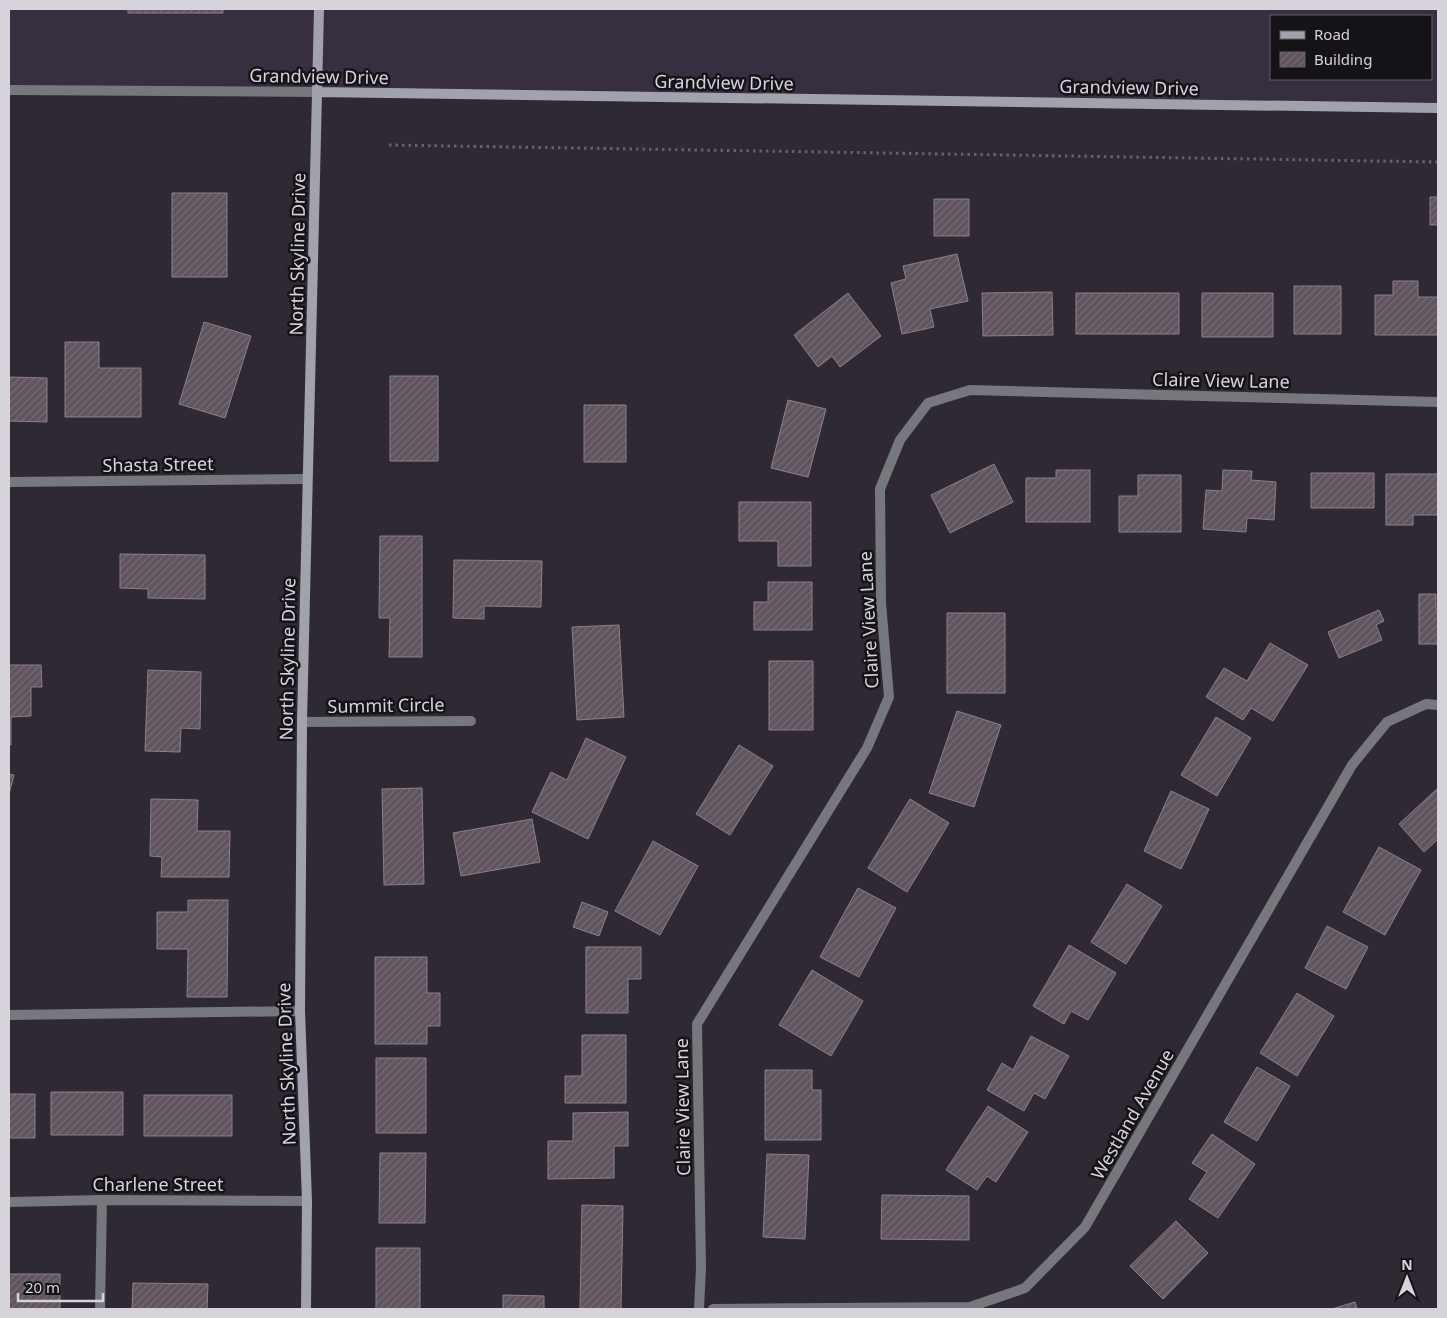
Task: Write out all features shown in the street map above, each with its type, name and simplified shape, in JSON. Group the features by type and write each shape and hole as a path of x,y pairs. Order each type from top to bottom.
{"main road":[{"name":"North Skyline Drive","path":"306,1309 307,1201 300,1011 302,722 319,9"},
{"name":"Grandview Drive","path":"316,92 1438,108"}],"street":[{"name":"Grandview Drive","path":"9,90 316,92"},
{"name":"Claire View Lane","path":"699,1309 701,1268 697,1024 867,748 888,697 881,603 880,489 900,440 928,403 970,390 1438,402"},
{"name":"Shasta Street","path":"9,482 307,479"},
{"name":"Westland Avenue","path":"713,1309 970,1307 1025,1288 1084,1227 1352,765 1387,722 1426,704 1438,705"},
{"name":"Summit Circle","path":"302,722 471,720"},
{"path":"9,1015 300,1011"},
{"path":"100,1309 102,1200"},
{"name":"Charlene Street","path":"9,1202 102,1200 307,1201"}],"path":[{"path":"389,145 1438,162"}],"shaded area":[{"path":"9,9 1438,9 1438,108 9,91"}],"building":[{"path":"128,9 223,9 223,13 128,13"},
{"path":"172,193 227,193 227,277 172,277"},
{"path":"1430,197 1438,197 1438,225 1430,225"},
{"path":"934,199 969,199 969,236 934,236"},
{"path":"957,254 968,301 930,309 934,327 902,334 891,283 906,279 903,266"},
{"path":"1393,281 1418,281 1418,297 1438,297 1438,335 1375,335 1375,295 1393,295"},
{"path":"1294,286 1341,286 1341,334 1294,334"},
{"path":"1052,292 1053,335 983,336 982,293"},
{"path":"848,293 881,336 840,367 832,356 818,367 794,335"},
{"path":"1076,293 1179,293 1179,334 1076,334"},
{"path":"1202,293 1273,293 1273,337 1202,337"},
{"path":"204,322 251,336 225,418 179,404"},
{"path":"65,342 99,342 99,368 141,368 141,417 65,417"},
{"path":"390,376 438,376 438,461 390,461"},
{"path":"9,377 47,378 47,422 9,421"},
{"path":"788,400 826,409 808,477 771,468"},
{"path":"584,405 626,405 626,462 584,462"},
{"path":"994,464 1013,502 950,533 931,495"},
{"path":"1056,470 1090,470 1090,522 1026,522 1026,478 1056,478"},
{"path":"1223,470 1252,471 1251,480 1276,482 1274,520 1247,518 1246,532 1203,529 1206,490 1222,491"},
{"path":"1311,473 1374,473 1374,508 1311,508"},
{"path":"1386,474 1438,474 1438,515 1413,515 1413,525 1386,525"},
{"path":"1138,475 1181,475 1181,532 1119,532 1119,496 1138,496"},
{"path":"739,502 811,502 811,566 778,566 778,541 739,541"},
{"path":"380,536 422,536 422,657 389,657 390,618 379,618"},
{"path":"120,554 205,555 205,599 148,598 148,589 120,588"},
{"path":"454,560 542,561 541,607 484,606 484,619 453,618"},
{"path":"768,582 812,582 812,630 754,630 754,602 768,602"},
{"path":"1419,594 1436,594 1438,644 1419,644"},
{"path":"1379,610 1384,621 1376,625 1382,640 1339,658 1328,632"},
{"path":"947,613 1005,613 1005,693 947,693"},
{"path":"619,625 624,717 577,720 572,627"},
{"path":"1270,643 1308,665 1273,721 1251,708 1243,720 1206,697 1224,668 1247,681"},
{"path":"769,661 813,661 813,730 769,730"},
{"path":"9,665 41,665 42,687 31,687 31,716 11,717 11,745 9,745"},
{"path":"148,670 201,672 200,729 181,728 180,752 145,751"},
{"path":"957,711 1001,725 974,807 929,793"},
{"path":"1216,717 1251,738 1217,796 1181,775"},
{"path":"586,738 626,757 588,839 532,812 551,772 567,780"},
{"path":"739,745 773,766 730,835 696,814"},
{"path":"9,774 14,775 9,794"},
{"path":"422,788 424,884 384,885 382,789"},
{"path":"1438,788 1438,839 1424,852 1399,824"},
{"path":"1171,791 1209,809 1181,869 1144,851"},
{"path":"151,799 198,800 197,831 230,831 229,877 161,877 162,857 150,856"},
{"path":"910,799 949,823 907,892 868,868"},
{"path":"532,819 540,862 461,876 453,833"},
{"path":"653,841 698,866 660,935 615,911"},
{"path":"1379,847 1421,870 1385,935 1343,912"},
{"path":"1127,884 1162,906 1126,964 1091,942"},
{"path":"858,888 896,908 859,977 820,957"},
{"path":"188,900 228,900 227,997 187,997 188,949 157,949 157,912 188,912"},
{"path":"582,902 608,912 599,936 573,927"},
{"path":"1327,926 1368,947 1346,989 1305,968"},
{"path":"1069,945 1116,973 1088,1020 1071,1011 1064,1024 1033,1006"},
{"path":"586,947 641,947 641,979 628,979 628,1013 586,1013"},
{"path":"375,957 427,957 427,993 440,993 440,1026 427,1026 427,1044 375,1044"},
{"path":"812,970 863,1001 831,1056 779,1025"},
{"path":"1297,993 1334,1016 1297,1076 1260,1053"},
{"path":"582,1035 626,1035 626,1103 565,1103 565,1076 582,1076"},
{"path":"1031,1036 1069,1056 1045,1099 1034,1093 1024,1111 987,1090 1002,1063 1013,1070"},
{"path":"376,1058 426,1058 426,1133 376,1133"},
{"path":"1257,1067 1290,1086 1257,1141 1224,1122"},
{"path":"765,1070 812,1070 812,1090 821,1090 821,1140 765,1140"},
{"path":"51,1092 123,1092 123,1135 51,1135"},
{"path":"9,1094 35,1094 35,1138 9,1138"},
{"path":"144,1095 232,1095 232,1136 144,1136"},
{"path":"988,1106 1028,1132 996,1182 987,1176 977,1190 946,1170"},
{"path":"628,1112 628,1146 614,1146 614,1178 548,1179 548,1141 573,1141 573,1113"},
{"path":"1212,1134 1255,1164 1218,1218 1189,1199 1207,1172 1192,1163"},
{"path":"380,1153 426,1153 425,1223 379,1223"},
{"path":"767,1154 809,1155 805,1239 763,1237"},
{"path":"882,1195 969,1196 969,1240 881,1239"},
{"path":"582,1205 623,1206 621,1309 580,1309"},
{"path":"1176,1221 1208,1253 1163,1299 1130,1266"},
{"path":"376,1248 420,1248 420,1309 376,1309"},
{"path":"9,1274 60,1274 60,1309 9,1309"},
{"path":"133,1283 208,1284 207,1309 132,1309"},
{"path":"503,1295 544,1296 544,1309 503,1309"},
{"path":"1355,1302 1357,1309 1332,1309"}]}
